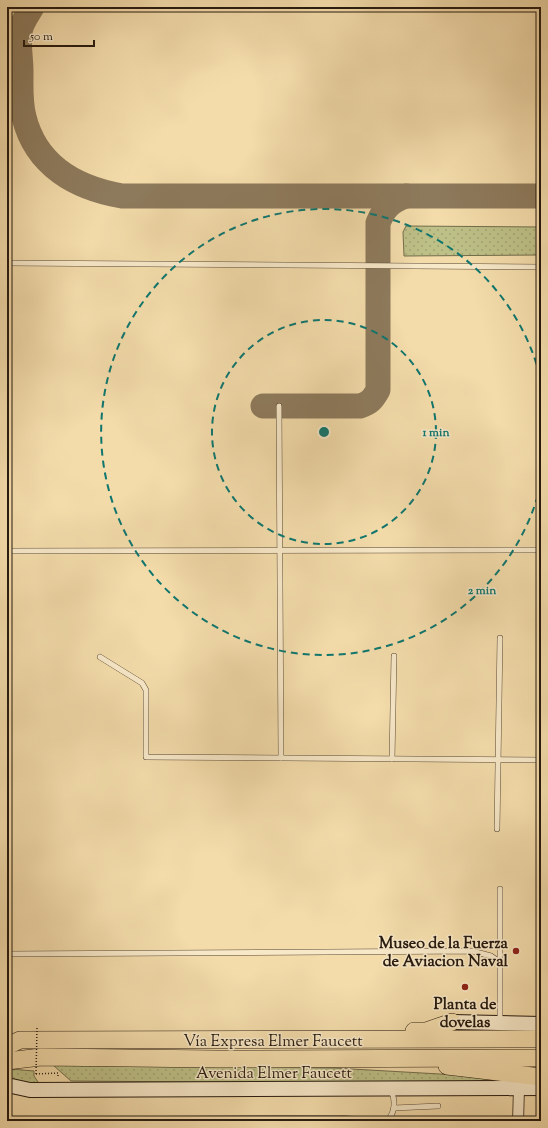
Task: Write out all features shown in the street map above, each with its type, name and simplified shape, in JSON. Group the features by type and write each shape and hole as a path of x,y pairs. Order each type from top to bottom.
{"highway":[{"path":"342,1040 360,1032 426,1031 452,1022"},
{"name":"Vía Expresa Elmer Faucett","path":"7,1046 20,1040 541,1039"},
{"name":"Vía Expresa Elmer Faucett","path":"7,1061 41,1057 541,1058"},
{"path":"392,1058 483,1071 541,1077"}],"main road":[{"path":"452,1022 541,1024"},
{"name":"Avenida Elmer Faucett","path":"7,1085 30,1090 541,1088"}],"street":[{"path":"518,1121 519,1088"}],"lane":[{"path":"7,263 541,267"},
{"path":"278,406 281,758"},
{"path":"7,551 541,550"},
{"path":"497,830 500,638"},
{"path":"392,759 394,656"},
{"path":"100,657 142,683 146,690 146,757 541,760"},
{"path":"500,889 500,1023"},
{"path":"7,954 472,951 491,956 500,962"},
{"path":"164,1119 337,1118 387,1121 394,1108 393,1095 389,1089"},
{"path":"394,1108 438,1106"}],"path":[{"path":"37,1028 36,1074 58,1073"}],"green space":[{"path":"406,226 541,227 541,255 404,256 403,232"},
{"path":"53,1065 334,1068 510,1078 442,1084 71,1081"},
{"path":"11,1069 34,1071 34,1076 40,1085 12,1082"}],"taxiway":[{"path":"32,7 22,25 19,37 21,100 24,117 30,134 38,149 48,161 60,172 89,187 122,196 541,196"},
{"path":"263,406 360,406 369,402 374,396 378,390 378,223 383,213 392,203 406,196"}],"place":[{"name":"Museo de la Fuerza de Aviacion Naval","path":"516,951"},
{"name":"Planta de dovelas","path":"465,987"}]}
